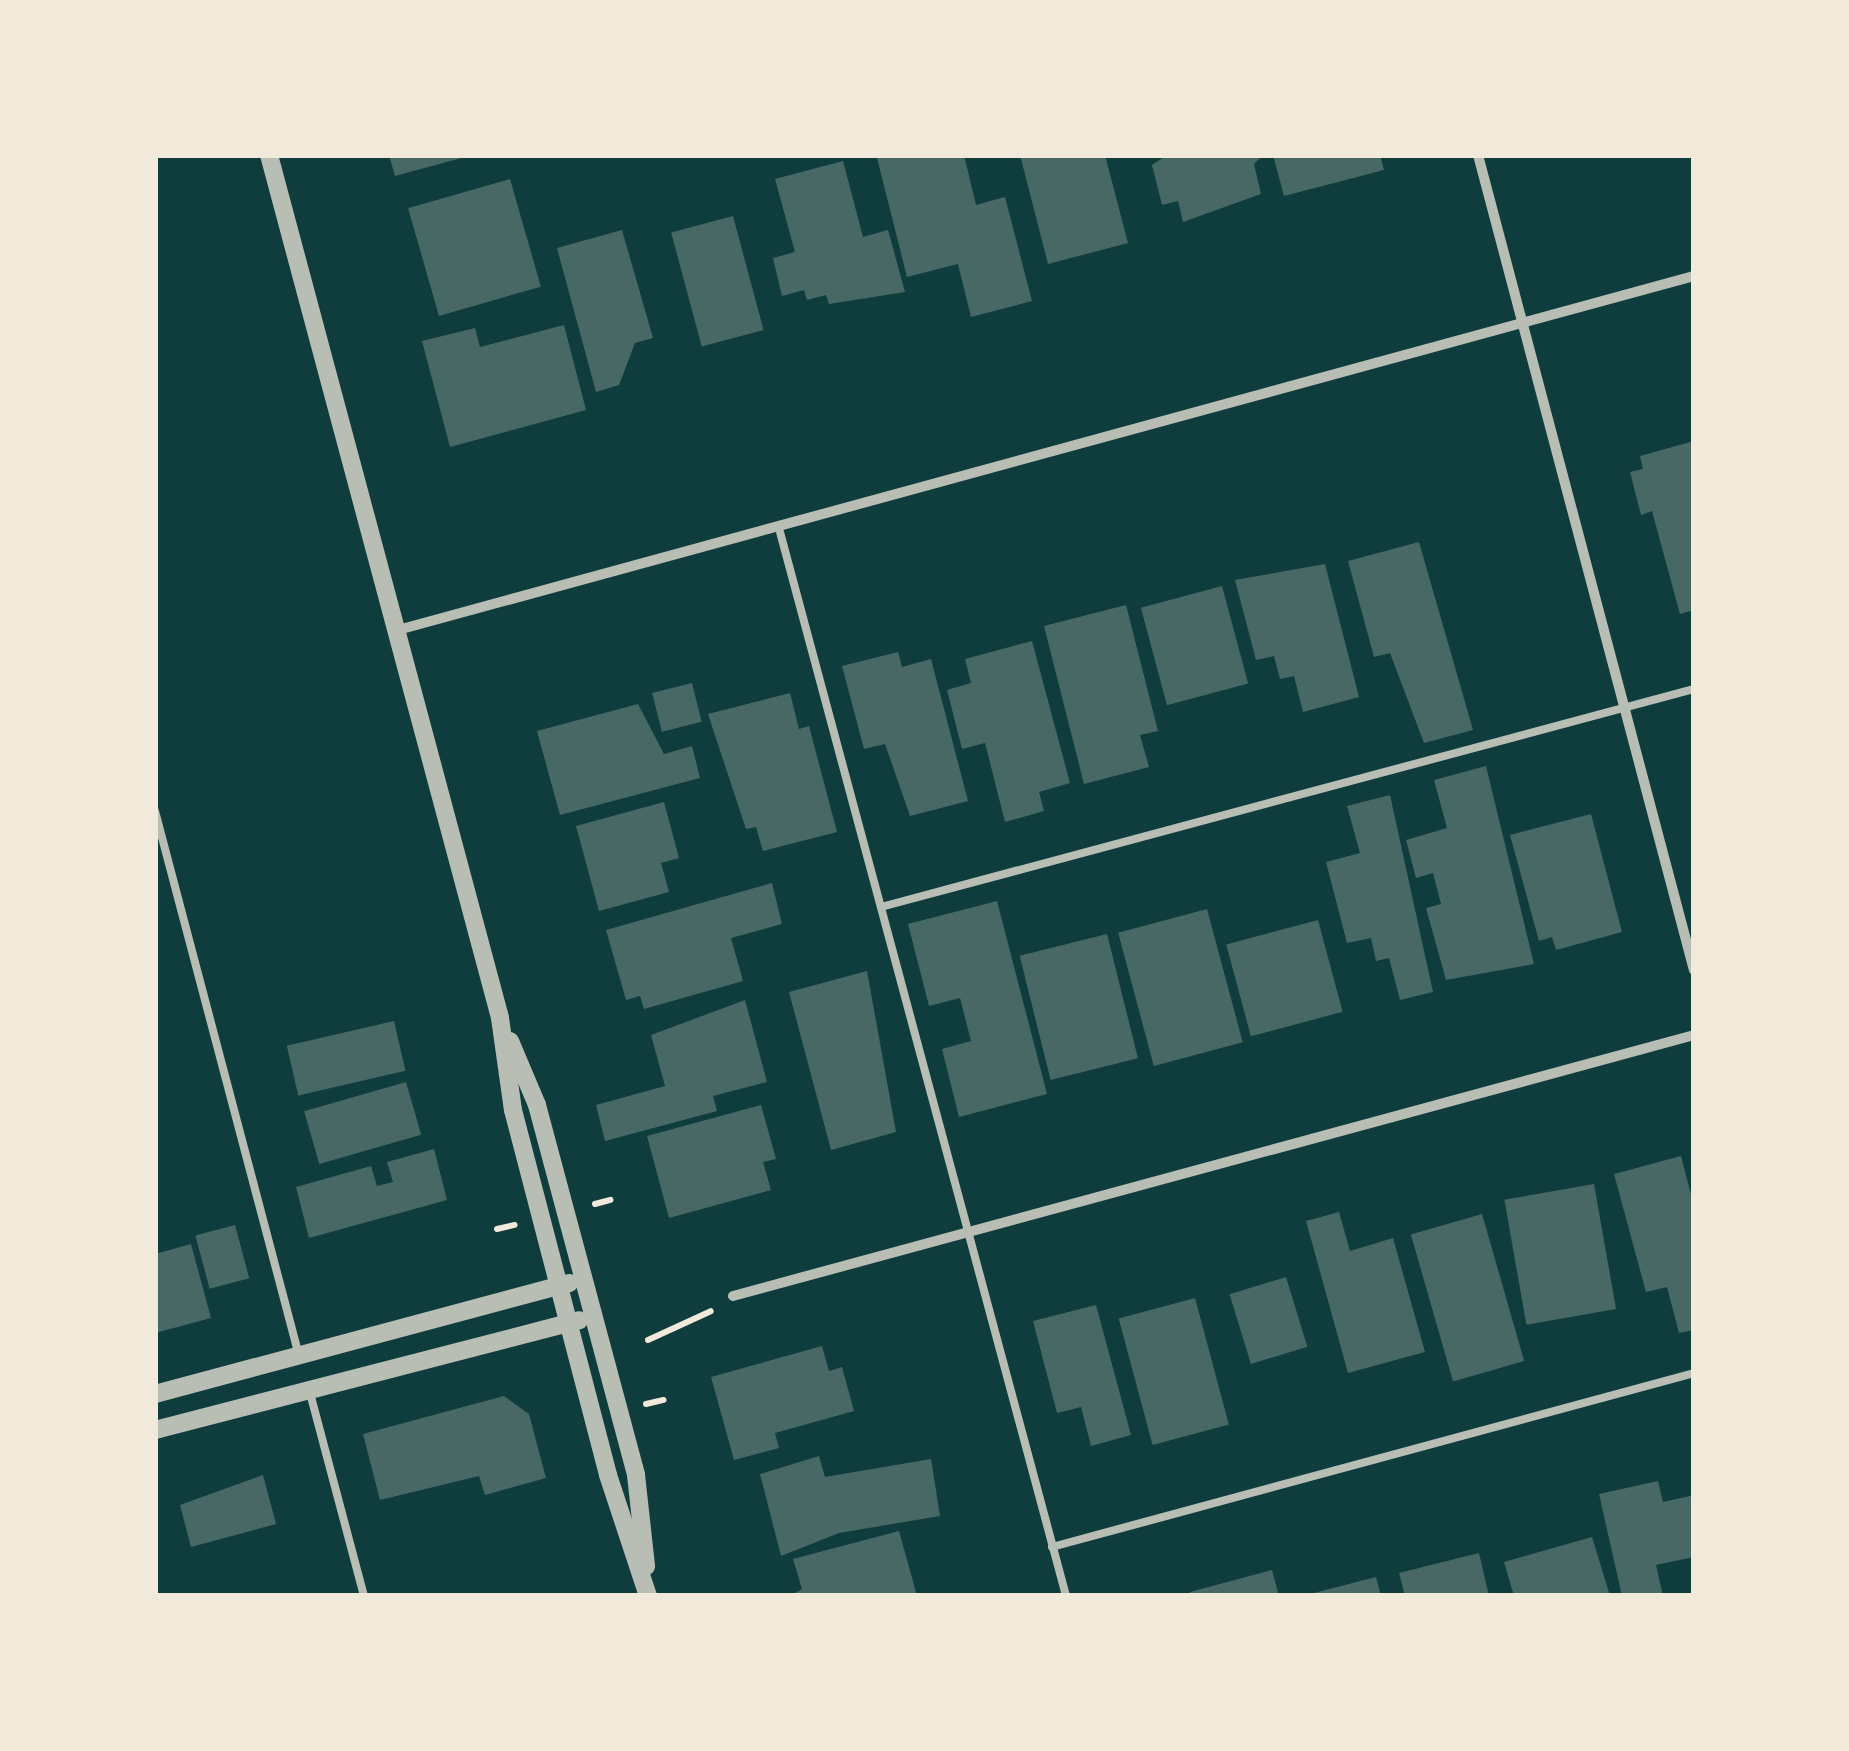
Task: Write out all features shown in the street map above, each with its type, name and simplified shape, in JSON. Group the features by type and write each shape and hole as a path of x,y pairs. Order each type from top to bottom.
{"street":[{"path":"270,155 500,1018 513,1110 558,1286 648,1596"},
{"path":"1478,155 1694,970"},
{"path":"398,630 780,532 1694,276"},
{"path":"500,1018 537,1105 636,1475 648,1596"},
{"path":"732,1296 1694,1035"},
{"path":"155,1394 584,1279"},
{"path":"155,1430 594,1317"}],"lane":[{"path":"780,532 1066,1596"},
{"path":"880,907 1694,689"},
{"path":"155,811 300,1357"},
{"path":"1052,1547 1694,1373"},
{"path":"309,1390 364,1596"}],"path":[{"path":"648,1340 686,1330 732,1296"}],"building":[{"path":"389,155 468,155 469,156 395,176"},
{"path":"964,155 976,205 1005,197 1032,301 971,317 958,264 907,277 877,158"},
{"path":"1020,155 1105,155 1128,243 1048,264"},
{"path":"1167,155 1263,155 1254,164 1261,194 1183,222 1178,201 1162,205 1152,165"},
{"path":"1273,155 1380,155 1384,170 1284,196"},
{"path":"843,161 863,237 888,230 905,292 829,304 826,295 807,300 804,290 782,296 773,258 795,252 775,179"},
{"path":"510,179 541,287 439,316 408,208"},
{"path":"733,216 764,330 702,347 671,233"},
{"path":"622,230 653,338 635,343 619,385 596,392 557,248"},
{"path":"564,325 586,410 450,447 422,341 475,328 480,347"},
{"path":"1694,441 1694,610 1680,614 1652,511 1641,515 1630,472 1643,469 1640,456"},
{"path":"1419,542 1473,730 1424,743 1390,653 1374,657 1348,561"},
{"path":"1325,564 1359,697 1303,712 1294,676 1280,679 1274,656 1256,660 1235,580"},
{"path":"1222,586 1248,684 1167,705 1141,608"},
{"path":"1126,605 1158,731 1140,735 1149,767 1084,784 1044,626"},
{"path":"1032,641 1070,783 1039,792 1044,811 1005,822 985,743 962,749 947,690 971,683 965,659"},
{"path":"898,652 902,667 931,659 968,801 910,816 885,744 864,749 842,666"},
{"path":"692,683 702,722 662,732 652,693"},
{"path":"790,693 799,729 809,726 837,832 763,851 756,827 746,829 708,714"},
{"path":"638,704 664,754 692,746 700,778 560,815 537,731"},
{"path":"1486,766 1534,964 1446,980 1426,908 1441,904 1433,873 1416,878 1406,840 1447,828 1434,780"},
{"path":"1390,795 1433,992 1400,1000 1389,958 1376,961 1371,938 1347,943 1326,862 1360,853 1347,806"},
{"path":"664,802 679,858 661,863 669,892 599,911 576,826"},
{"path":"1591,814 1622,932 1556,950 1552,937 1539,941 1510,835"},
{"path":"772,883 782,924 731,938 743,981 644,1009 640,996 626,1000 606,930"},
{"path":"997,901 1047,1094 959,1117 942,1049 971,1041 960,998 929,1006 908,924"},
{"path":"1207,909 1243,1042 1154,1066 1118,933"},
{"path":"1318,920 1343,1012 1251,1036 1226,945"},
{"path":"1107,934 1138,1058 1051,1080 1020,956"},
{"path":"867,971 896,1132 831,1150 789,992"},
{"path":"745,1000 767,1082 713,1096 717,1111 605,1141 596,1105 665,1086 651,1035"},
{"path":"394,1021 405,1071 298,1095 287,1046"},
{"path":"406,1082 421,1135 319,1164 304,1111"},
{"path":"761,1105 776,1159 763,1162 771,1190 669,1218 647,1136"},
{"path":"434,1149 447,1200 309,1238 296,1187 371,1166 377,1186 393,1182 387,1162"},
{"path":"1681,1156 1694,1206 1694,1330 1679,1333 1667,1287 1646,1292 1614,1174"},
{"path":"1594,1184 1616,1309 1526,1325 1504,1200"},
{"path":"1339,1212 1350,1251 1393,1238 1425,1352 1348,1373 1306,1221"},
{"path":"1482,1214 1524,1361 1453,1381 1411,1234"},
{"path":"235,1225 249,1278 210,1289 195,1236"},
{"path":"191,1244 211,1318 155,1333 155,1254"},
{"path":"1286,1277 1307,1347 1251,1364 1230,1294"},
{"path":"1195,1298 1229,1425 1153,1445 1119,1318"},
{"path":"1096,1305 1131,1435 1091,1446 1081,1407 1057,1413 1033,1321"},
{"path":"822,1346 829,1371 842,1367 854,1411 775,1433 779,1448 734,1460 711,1377"},
{"path":"504,1396 529,1414 546,1478 485,1495 479,1476 380,1500 363,1434"},
{"path":"819,1456 825,1477 931,1459 940,1516 839,1533 781,1556 760,1474"},
{"path":"263,1475 276,1524 191,1547 180,1505"},
{"path":"1658,1481 1663,1502 1694,1495 1694,1557 1656,1565 1663,1596 1622,1596 1599,1494"},
{"path":"899,1531 917,1596 790,1596 802,1589 793,1559"},
{"path":"1592,1537 1610,1596 1514,1596 1504,1562"},
{"path":"1479,1553 1489,1596 1405,1596 1399,1573"},
{"path":"1272,1570 1279,1596 1191,1596 1190,1592"},
{"path":"1376,1577 1381,1596 1306,1596 1306,1595"}]}
